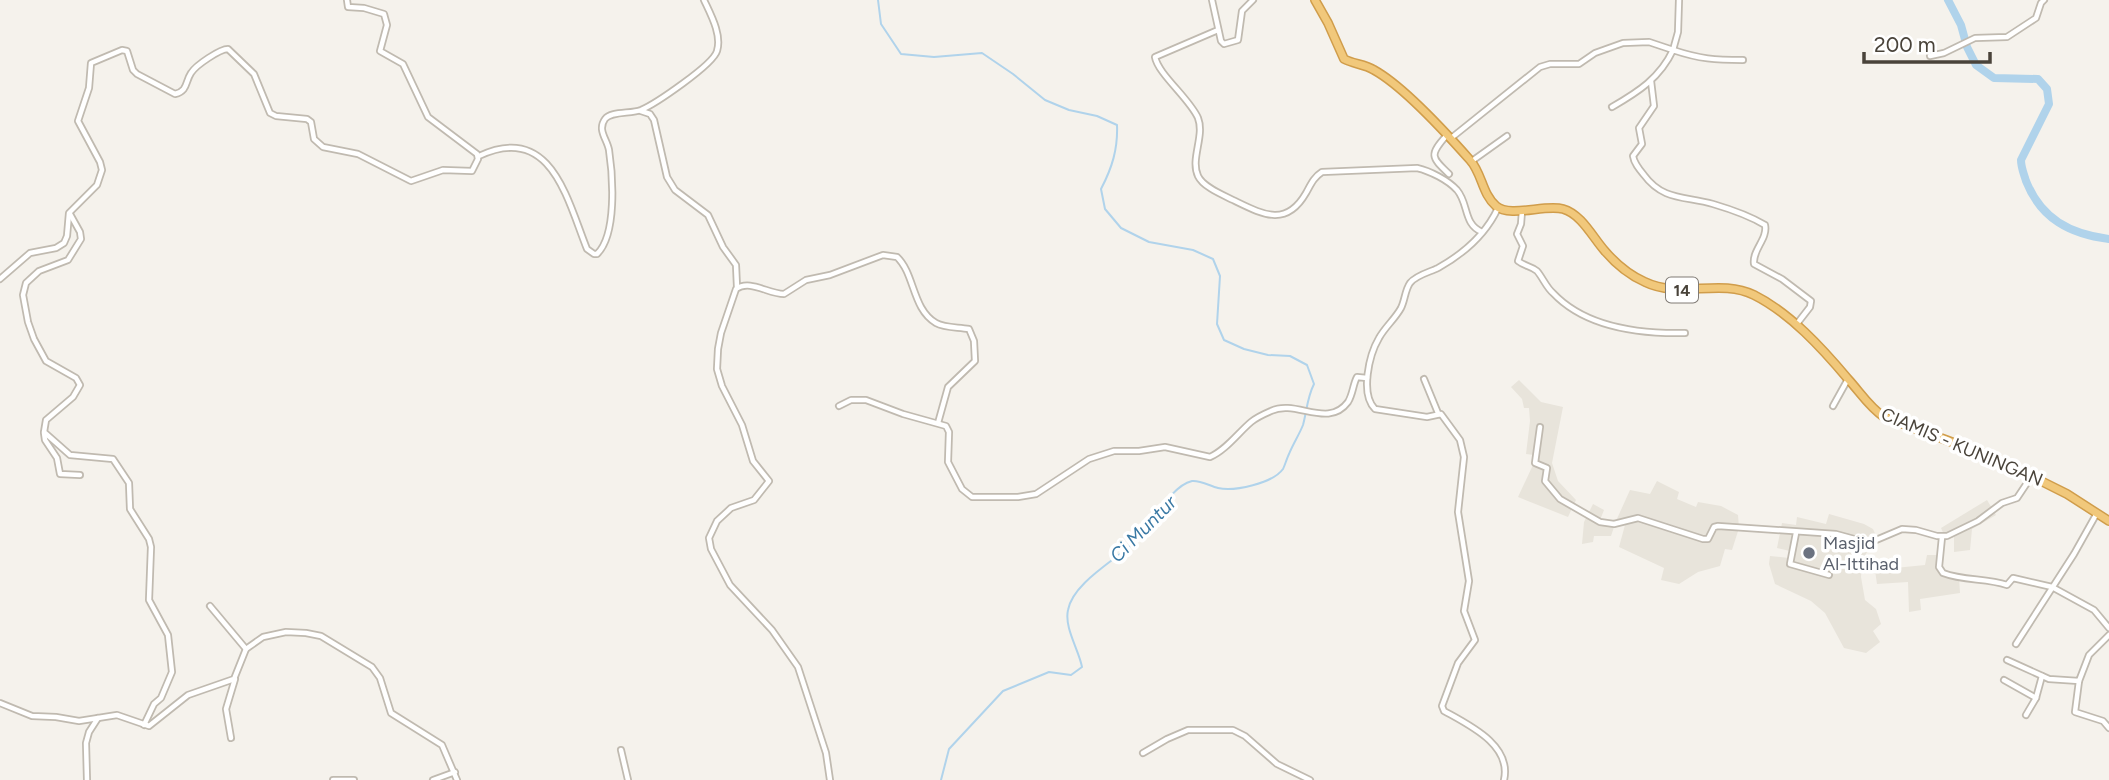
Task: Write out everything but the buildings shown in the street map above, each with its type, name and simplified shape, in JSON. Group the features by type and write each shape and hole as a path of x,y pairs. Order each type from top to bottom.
{"highway":[{"path":"1314,0 1344,59 1374,70 1448,137 1472,161 1490,198 1498,208"},
{"name":"CIAMIS - KUNINGAN","path":"1498,208 1560,209 1573,214 1616,263 1645,282 1674,290 1732,288 1744,290 1762,299 1795,325 1848,379 1869,405 1888,419 1995,458 2108,518"}],"street":[{"path":"347,0 348,7 362,7 384,14 387,24 380,51 403,64 428,117 479,156"},
{"path":"0,279 30,253 57,248 64,243 69,213 94,190 102,170 99,158 78,121 89,88 91,62 124,50 127,51 137,75 175,94 185,89 193,70 220,50 228,49 252,71 268,110 273,115 307,119 311,122 314,139 320,145 354,152 407,180 414,181 443,170 469,172 474,169 479,156 496,149 531,152 544,159 560,181 587,249 597,254 608,239 610,229 609,147 602,128 607,117 640,111 688,79 717,53 716,27 704,0"},
{"path":"1212,0 1223,44 1237,41 1242,11 1253,0"},
{"path":"1612,107 1651,81 1665,65 1678,32 1679,0"},
{"path":"1930,55 1944,53 1973,38 2010,36 2036,18 2041,2 2045,0"},
{"path":"1218,30 1155,57 1157,64 1177,87 1198,119 1197,172 1202,181 1253,210 1275,216 1283,215 1295,207 1313,180 1322,172 1418,168 1429,171 1456,190 1469,223 1482,233"},
{"path":"1449,174 1435,161 1433,155 1436,147 1540,67 1550,64 1579,64 1595,53 1623,43 1649,43 1705,60 1742,60"},
{"path":"1651,81 1654,106 1639,128 1642,145 1633,160 1647,179 1662,192 1712,204 1765,225 1766,231 1754,264 1791,285 1811,301 1810,307 1795,325"},
{"path":"640,111 653,118 666,172 673,188 708,215 723,247 736,265 736,289 721,333 717,369 722,386 742,425 753,461 769,481 754,500 731,508 718,521 709,538 711,549 730,585 760,615 798,667 818,722 830,780"},
{"path":"1472,161 1507,136"},
{"path":"1438,413 1427,417 1378,411 1371,404 1367,378 1376,344 1402,306 1409,284 1454,258 1482,233 1498,208"},
{"path":"1522,210 1517,234 1523,246 1518,257 1519,262 1534,268 1552,293 1572,309 1611,325 1648,333 1685,333"},
{"path":"69,213 81,236 70,257 39,271 26,283 23,290 28,322 46,361 76,378 80,385 73,397 46,419 44,432 45,440 57,458 60,474 80,475"},
{"path":"736,289 749,285 784,294 806,280 831,275 883,255 897,257 931,319 946,326 968,329 973,336 975,361 948,387 939,423"},
{"path":"839,406 852,400 866,400 903,414 939,423 948,429 948,462 965,494 972,497 1018,496 1036,494 1089,459 1114,451 1165,447 1210,457 1238,436 1253,420 1275,409 1288,407 1324,415 1342,409 1350,399 1357,377 1367,378"},
{"path":"1424,379 1438,413 1451,425 1464,452 1458,512 1469,580 1464,611 1475,640 1458,663 1442,706 1444,711 1478,730 1497,750 1505,764 1504,780"},
{"path":"1833,406 1848,379"},
{"path":"1540,427 1535,464 1547,468 1545,481 1559,498 1592,519 1610,524 1638,518 1703,539 1707,539 1714,527 1718,526 1836,534 1869,543 1902,529 1942,537 1966,528 2002,503 2017,498 2032,476"},
{"path":"44,432 70,455 110,457 131,486 130,509 149,539 151,547 149,600 167,631 172,669 161,698 154,704 144,725"},
{"path":"2017,644 2097,512"},
{"path":"1796,533 1790,564 1829,575"},
{"path":"1942,537 1939,567 1943,573 1961,579 1994,580 2006,585 2013,578 2052,587 2094,610 2109,628"},
{"path":"210,606 246,649"},
{"path":"231,738 226,709 246,649 262,637 286,632 306,633 327,640 372,667 380,678 391,713 438,741 446,751 457,780"},
{"path":"2109,635 2089,656 2080,681 2075,712 2104,721 2109,728"},
{"path":"2007,660 2042,676 2080,681"},
{"path":"2026,715 2036,698 2042,676"},
{"path":"0,703 32,716 79,721 117,715 144,725 153,725 192,693 235,678"},
{"path":"2004,680 2036,698"},
{"path":"87,780 86,743 89,732 99,718"},
{"path":"1143,753 1167,738 1188,730 1233,730 1245,736 1277,764 1310,780"},
{"path":"621,750 628,780"},
{"path":"433,780 455,772"},
{"path":"333,780 354,780"}],"shaded area":[{"path":"1519,380 1541,402 1563,407 1552,463 1558,481 1576,500 1568,517 1518,497 1532,467 1534,455 1526,454 1529,408 1524,408 1522,399 1511,387"},
{"path":"1657,481 1679,492 1677,499 1696,507 1698,502 1721,506 1738,515 1739,528 1732,550 1725,549 1720,566 1698,572 1679,584 1661,580 1664,568 1619,547 1625,525 1614,527 1611,536 1594,536 1593,542 1582,544 1584,522 1593,504 1604,510 1600,520 1616,521 1630,490 1650,494"},
{"path":"1987,500 1996,515 1972,529 1970,550 1954,552 1954,537 1946,539 1941,528"},
{"path":"1829,514 1873,529 1879,542 1869,547 1862,563 1861,577 1865,600 1876,609 1881,624 1873,631 1880,642 1866,653 1844,648 1825,613 1811,601 1775,584 1769,564 1770,556 1789,558 1790,551 1777,548 1782,523 1796,525 1797,517 1826,524"},
{"path":"1927,555 1943,555 1942,570 1959,577 1960,593 1920,599 1921,610 1909,612 1908,582 1877,584 1875,570 1925,565"}],"waterway":[{"name":"Ci Muntur","path":"878,0 881,24 901,54 934,57 982,53 1045,100 1117,125 1114,158 1101,189 1105,209 1121,228 1149,242 1193,250 1213,259 1220,276 1217,324 1224,340 1268,355 1290,356 1307,365 1314,384 1303,425 1283,469 1271,478 1243,487 1225,489 1192,481 1176,490 1138,539 1087,581 1072,600 1068,610 1068,624 1082,667 1071,675 1049,672 1003,691 949,749 941,780"},
{"path":"1948,0 1976,65 1994,78 2038,79 2047,89 2049,104 2021,160 2032,194 2058,222 2082,233 2109,239"}],"place":[{"name":"Masjid Al-Ittihad","path":"1809,553"}]}
